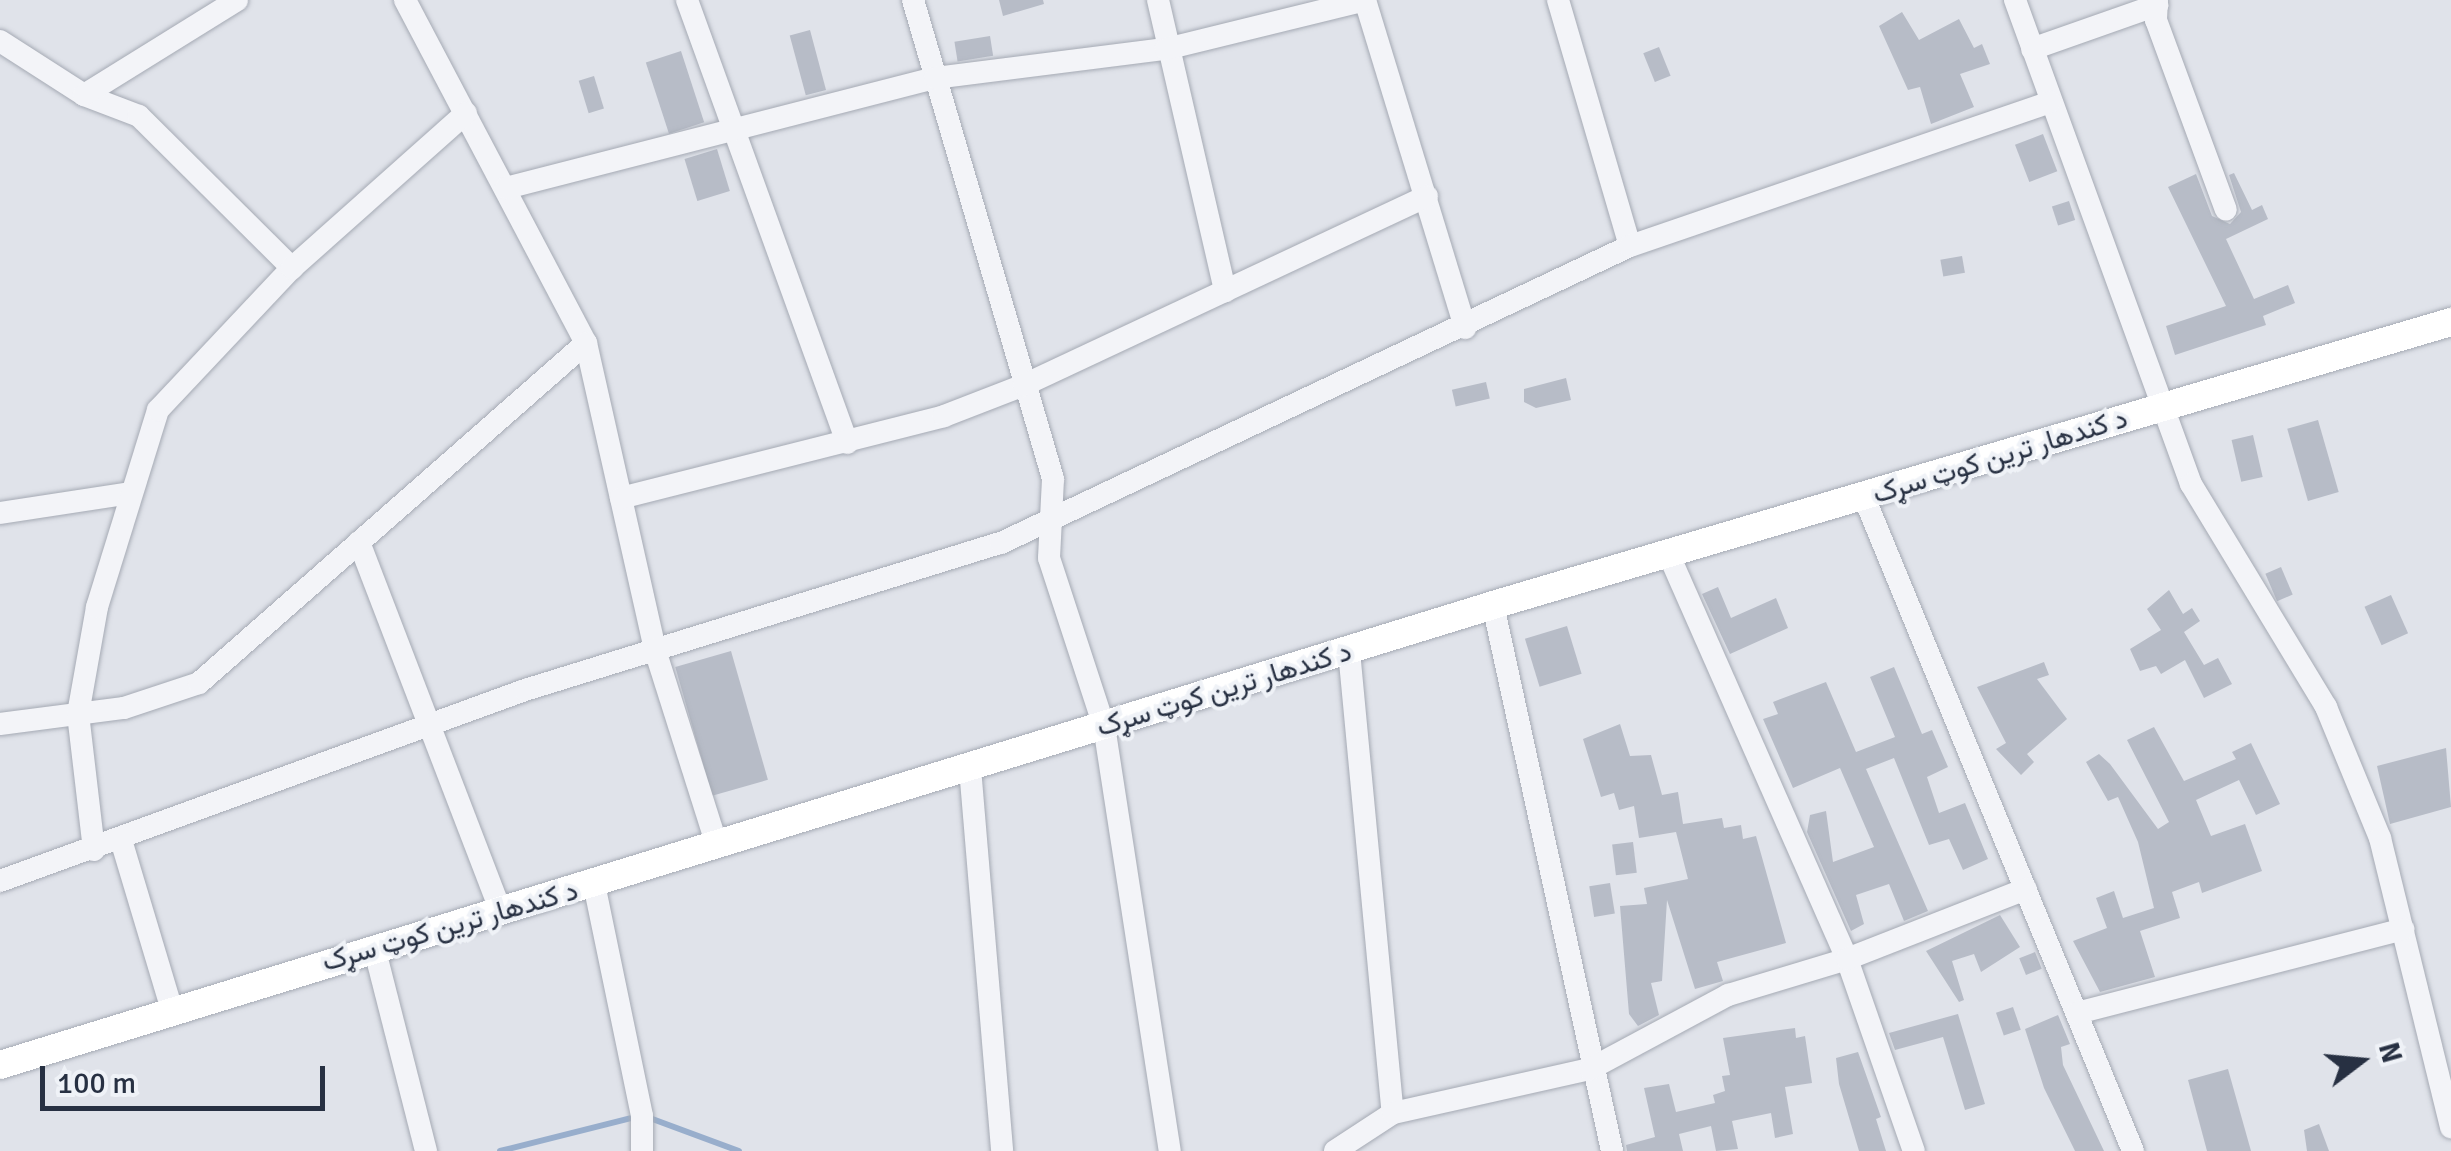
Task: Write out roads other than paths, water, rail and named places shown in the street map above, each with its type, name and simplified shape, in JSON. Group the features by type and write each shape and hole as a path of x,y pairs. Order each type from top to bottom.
{"main road":[{"name":"د کندهار ترين کوټ سړک","path":"0,1064 1493,605 2451,322"}],"street":[{"path":"84,95 236,0"},
{"path":"405,0 586,343 656,650 717,846"},
{"path":"688,0 737,126 847,443"},
{"path":"913,0 1053,479 1048,558 1104,726 1170,1151"},
{"path":"1158,0 1225,291"},
{"path":"506,188 936,78 1166,48 1365,0 1465,328"},
{"path":"1558,0 1630,246"},
{"path":"2015,0 2166,405 2191,484 2326,707 2380,838 2451,1127"},
{"path":"2032,49 2157,2 2156,20 2226,210"},
{"path":"0,40 84,95 138,116 292,268"},
{"path":"0,881 430,726 1050,524 1630,246 2050,102"},
{"path":"94,850 78,714 97,607 158,410 292,268 466,113"},
{"path":"621,498 847,443 1024,385 1427,196"},
{"path":"0,724 124,708 199,683 586,343"},
{"path":"0,513 130,493"},
{"path":"1864,497 2133,1151"},
{"path":"359,542 501,911"},
{"path":"1668,553 1847,959 1914,1151"},
{"path":"1493,605 1590,1068 1612,1151"},
{"path":"1349,651 1394,1113"},
{"path":"970,768 1002,1151"},
{"path":"122,840 172,1010"},
{"path":"594,884 642,1116 642,1151"},
{"path":"1335,1151 1394,1113 1590,1068 1728,995 1847,959 2026,890"},
{"path":"2077,1012 2403,929"},
{"path":"374,947 426,1151"}],"waterway":[{"path":"500,1151 635,1117"},
{"path":"647,1117 739,1151"}]}
